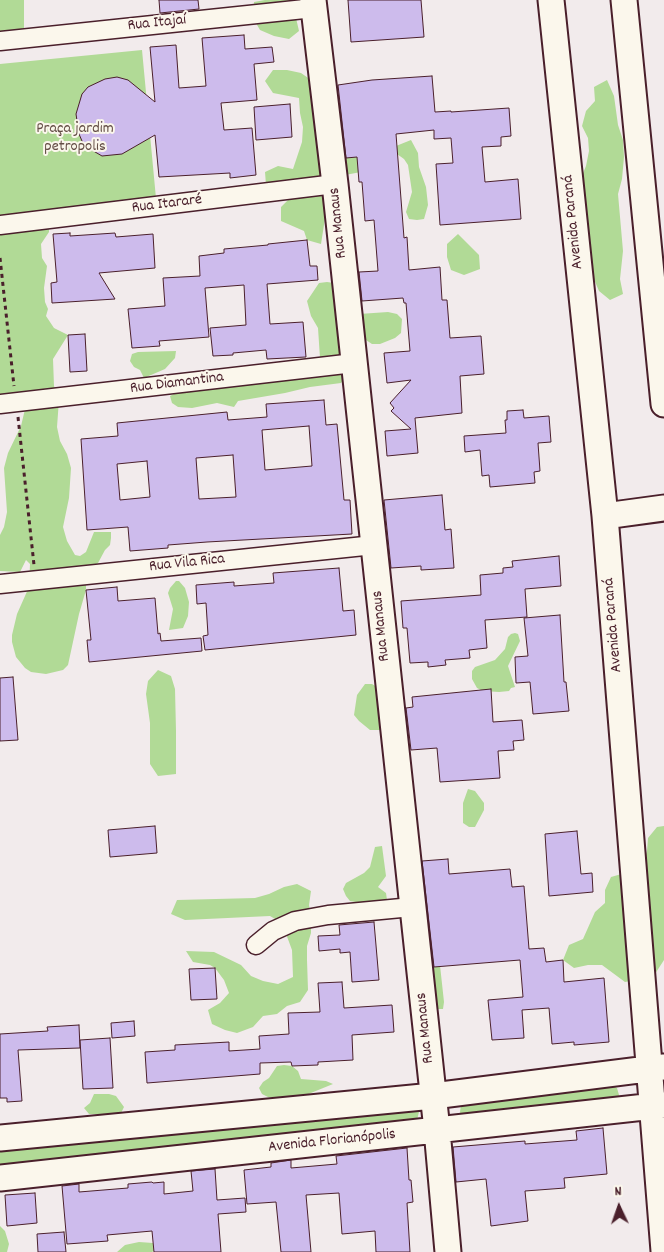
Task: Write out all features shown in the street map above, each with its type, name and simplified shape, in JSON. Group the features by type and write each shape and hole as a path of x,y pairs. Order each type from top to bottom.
{"street":[{"name":"Avenida Paraná","path":"551,0 605,516 657,1068 664,1251"},
{"path":"624,0 664,404"},
{"name":"Rua Itajaí","path":"0,41 313,4"},
{"name":"Rua Manaus","path":"313,4 335,184 437,1130 448,1252"},
{"name":"Rua Itararé","path":"0,225 335,184"},
{"name":"Rua Diamantina","path":"0,404 354,363"},
{"path":"605,516 664,508"},
{"name":"Rua Vila Rica","path":"0,584 374,545"},
{"path":"256,945 273,931 295,921 328,915 412,907"},
{"path":"0,1138 433,1096 657,1068"},
{"name":"Avenida Florianópolis","path":"0,1178 658,1106"}],"green space":[{"path":"0,0 24,0 24,28 4,37 0,36"},
{"path":"265,0 309,0 296,18 299,31 289,39 274,36 260,30 253,18 254,2"},
{"name":"Praça jardim petropolis","path":"142,50 157,209 0,222 0,64"},
{"path":"273,70 301,73 314,82 326,212 321,244 307,240 304,231 281,221 281,207 291,197 266,185 265,172 278,166 293,169 302,142 303,127 299,98 273,93 265,81"},
{"path":"607,80 614,96 618,125 623,140 624,157 622,179 618,194 623,251 620,279 623,294 610,300 599,291 588,265 581,178 589,151 588,138 582,126 586,111 595,101 594,87"},
{"path":"411,140 418,153 419,167 426,187 428,205 424,219 417,220 409,219 406,212 412,192 408,165 404,159 397,154 361,172 345,175 339,148 347,145 396,146"},
{"path":"49,225 49,232 41,244 42,258 47,266 44,288 45,302 48,309 46,316 54,328 68,335 53,359 54,386 59,400 57,427 60,441 67,454 71,468 69,498 63,527 67,541 75,555 80,556 86,552 94,532 111,532 111,538 110,545 98,563 92,567 86,583 86,590 68,665 63,670 46,674 31,672 25,668 16,657 12,642 17,614 29,587 30,564 26,560 20,572 0,571 0,535 7,512 4,468 8,453 21,426 26,405 17,394 10,393 0,396 0,230"},
{"path":"458,234 479,255 480,269 464,275 451,270 447,257 447,244"},
{"path":"319,283 334,283 346,377 341,383 238,401 234,407 217,403 192,408 178,407 172,403 170,396 182,390 320,358 318,328 311,316 307,301"},
{"path":"388,312 397,314 402,319 401,333 395,338 380,344 372,344 363,338 359,314"},
{"path":"176,351 175,358 165,369 144,378 140,370 134,367 130,361 132,354 138,352"},
{"path":"176,581 179,581 185,588 189,602 188,616 183,628 169,630 173,609 168,593"},
{"path":"515,633 518,634 520,641 508,666 515,687 509,691 499,692 483,691 477,688 472,679 472,671 475,667 495,660 505,649 508,637"},
{"path":"158,670 171,676 175,689 176,774 158,776 150,764 150,723 146,694 148,681"},
{"path":"365,684 372,684 380,689 385,730 370,730 354,715 357,695"},
{"path":"468,789 475,791 484,803 484,810 475,827 469,827 463,823 463,803"},
{"path":"664,826 664,960 653,977 625,982 602,965 574,968 563,960 569,945 583,939 595,912 605,903 605,890 611,877 625,873 639,879 647,851 648,838 657,827"},
{"path":"382,846 386,876 378,887 386,893 387,900 367,904 350,901 343,889 346,883 364,873 370,867 375,847"},
{"path":"297,884 311,891 309,905 311,933 307,946 308,990 300,1002 287,1006 277,1014 263,1016 253,1027 237,1033 212,1024 208,1010 220,1003 229,993 224,980 215,968 210,965 193,962 186,951 214,952 241,965 251,976 278,984 293,977 292,950 282,923 270,916 185,920 171,914 177,900 255,898"},
{"path":"428,926 438,947 444,1002 443,1009 435,1009"},
{"path":"277,1066 292,1066 298,1071 301,1079 326,1081 333,1084 306,1095 283,1099 268,1097 262,1094 259,1088 263,1082 269,1078"},
{"path":"610,1084 617,1088 619,1095 617,1103 461,1119 461,1105 466,1101"},
{"path":"94,1094 116,1096 124,1107 121,1113 113,1115 89,1114 84,1108 90,1103"},
{"path":"416,1104 419,1112 417,1120 0,1172 0,1150"},
{"path":"0,1226 5,1231 9,1244 7,1252 0,1252"},
{"path":"139,1242 153,1243 155,1250 152,1252 117,1252 125,1245"}],"building":[{"path":"159,0 198,0 199,9 160,13"},
{"path":"348,0 421,0 424,37 351,42"},
{"path":"244,35 245,49 272,47 274,62 254,64 257,100 221,103 224,130 252,128 256,175 230,178 230,173 159,177 155,135 122,154 102,156 90,149 82,141 76,114 82,94 88,87 105,79 117,77 128,80 155,102 150,47 176,45 179,88 206,86 202,38"},
{"path":"432,76 435,112 509,108 511,136 501,137 501,146 482,147 485,182 518,179 521,219 440,225 436,164 453,163 451,138 434,139 434,130 396,134 404,238 407,237 409,270 440,267 442,300 447,300 450,338 481,336 484,374 460,376 462,413 415,418 418,453 387,456 385,431 411,429 391,411 394,408 390,403 411,380 387,383 384,353 410,351 406,303 404,303 403,298 362,301 359,272 378,271 374,220 365,221 362,182 359,182 357,157 346,158 338,85 372,80"},
{"path":"290,104 292,137 256,140 254,107"},
{"path":"70,233 70,236 115,233 116,237 153,234 155,268 99,273 115,299 52,303 51,283 57,282 53,234"},
{"path":"307,240 310,266 317,266 318,280 267,284 270,324 303,322 306,357 267,359 266,350 213,356 210,328 246,325 244,285 205,288 209,337 159,341 160,346 132,348 128,309 165,306 163,278 200,276 199,256 224,253 224,249"},
{"path":"85,334 87,371 70,372 68,335"},
{"path":"324,400 326,425 337,424 344,500 350,500 352,534 207,542 168,545 168,548 130,551 128,527 87,530 81,439 118,436 117,423 227,412 228,420 267,417 266,404","holes":["309,426 312,466 265,470 262,430","233,455 236,497 199,499 196,458","147,461 150,497 120,500 117,464"]},
{"path":"523,410 524,418 549,416 551,442 538,443 540,471 534,472 535,483 490,487 489,475 482,476 480,450 465,452 464,436 506,433 505,420 507,420 507,411"},
{"path":"442,495 445,530 451,529 454,568 421,570 421,566 391,568 384,500"},
{"path":"559,556 561,586 525,589 527,617 485,620 487,648 469,650 470,658 445,660 446,665 428,667 428,662 410,663 407,628 403,628 401,601 481,595 480,575 503,573 503,568 513,567 512,561"},
{"path":"339,568 343,611 354,610 356,635 205,650 203,636 208,635 206,603 197,604 196,585 234,582 234,586 274,583 273,573"},
{"path":"117,587 118,601 155,598 158,634 160,633 161,641 201,638 202,651 89,662 87,640 91,640 86,590"},
{"path":"560,615 564,682 566,682 569,711 533,714 530,682 516,683 515,657 528,656 524,618"},
{"path":"13,677 18,740 0,741 0,678"},
{"path":"491,689 493,722 522,720 524,740 513,741 514,750 498,751 500,778 440,782 437,748 411,750 406,708 413,707 412,697"},
{"path":"155,826 157,853 110,857 108,830"},
{"path":"577,831 581,874 592,873 593,892 549,896 545,834"},
{"path":"448,859 449,874 510,869 512,887 524,886 529,949 544,948 546,962 563,960 564,982 604,978 609,1042 574,1045 574,1042 552,1044 549,1008 522,1010 524,1038 492,1040 488,1000 523,997 520,960 434,967 422,861"},
{"path":"374,922 379,980 352,982 350,952 340,953 340,949 319,951 318,936 340,935 339,925"},
{"path":"215,968 217,999 191,1000 189,969"},
{"path":"342,982 344,1008 392,1005 394,1032 352,1035 353,1060 318,1062 318,1065 292,1066 291,1062 260,1063 260,1074 147,1083 145,1052 175,1050 175,1045 229,1042 229,1051 260,1049 259,1036 289,1034 288,1013 320,1012 318,983"},
{"path":"134,1021 135,1036 112,1038 111,1023"},
{"path":"79,1025 80,1048 18,1050 22,1101 7,1102 7,1098 0,1098 0,1034 48,1031 47,1027"},
{"path":"110,1038 113,1088 83,1089 80,1040"},
{"path":"603,1128 607,1174 564,1178 565,1188 525,1191 528,1221 491,1226 486,1179 456,1182 453,1147 525,1141 525,1144 577,1140 576,1131"},
{"path":"407,1148 409,1180 411,1180 413,1202 407,1203 410,1252 376,1252 375,1231 342,1234 339,1193 306,1195 311,1252 281,1252 276,1202 247,1204 244,1170 271,1167 271,1163 291,1160 291,1168 337,1164 336,1156"},
{"path":"215,1169 217,1200 245,1198 246,1212 218,1214 221,1252 154,1252 152,1231 107,1235 108,1241 67,1244 62,1186 79,1184 79,1192 128,1188 128,1184 164,1182 164,1194 193,1191 191,1171"},
{"path":"35,1193 37,1223 7,1226 5,1195"},
{"path":"64,1232 66,1252 38,1252 37,1234"}]}
